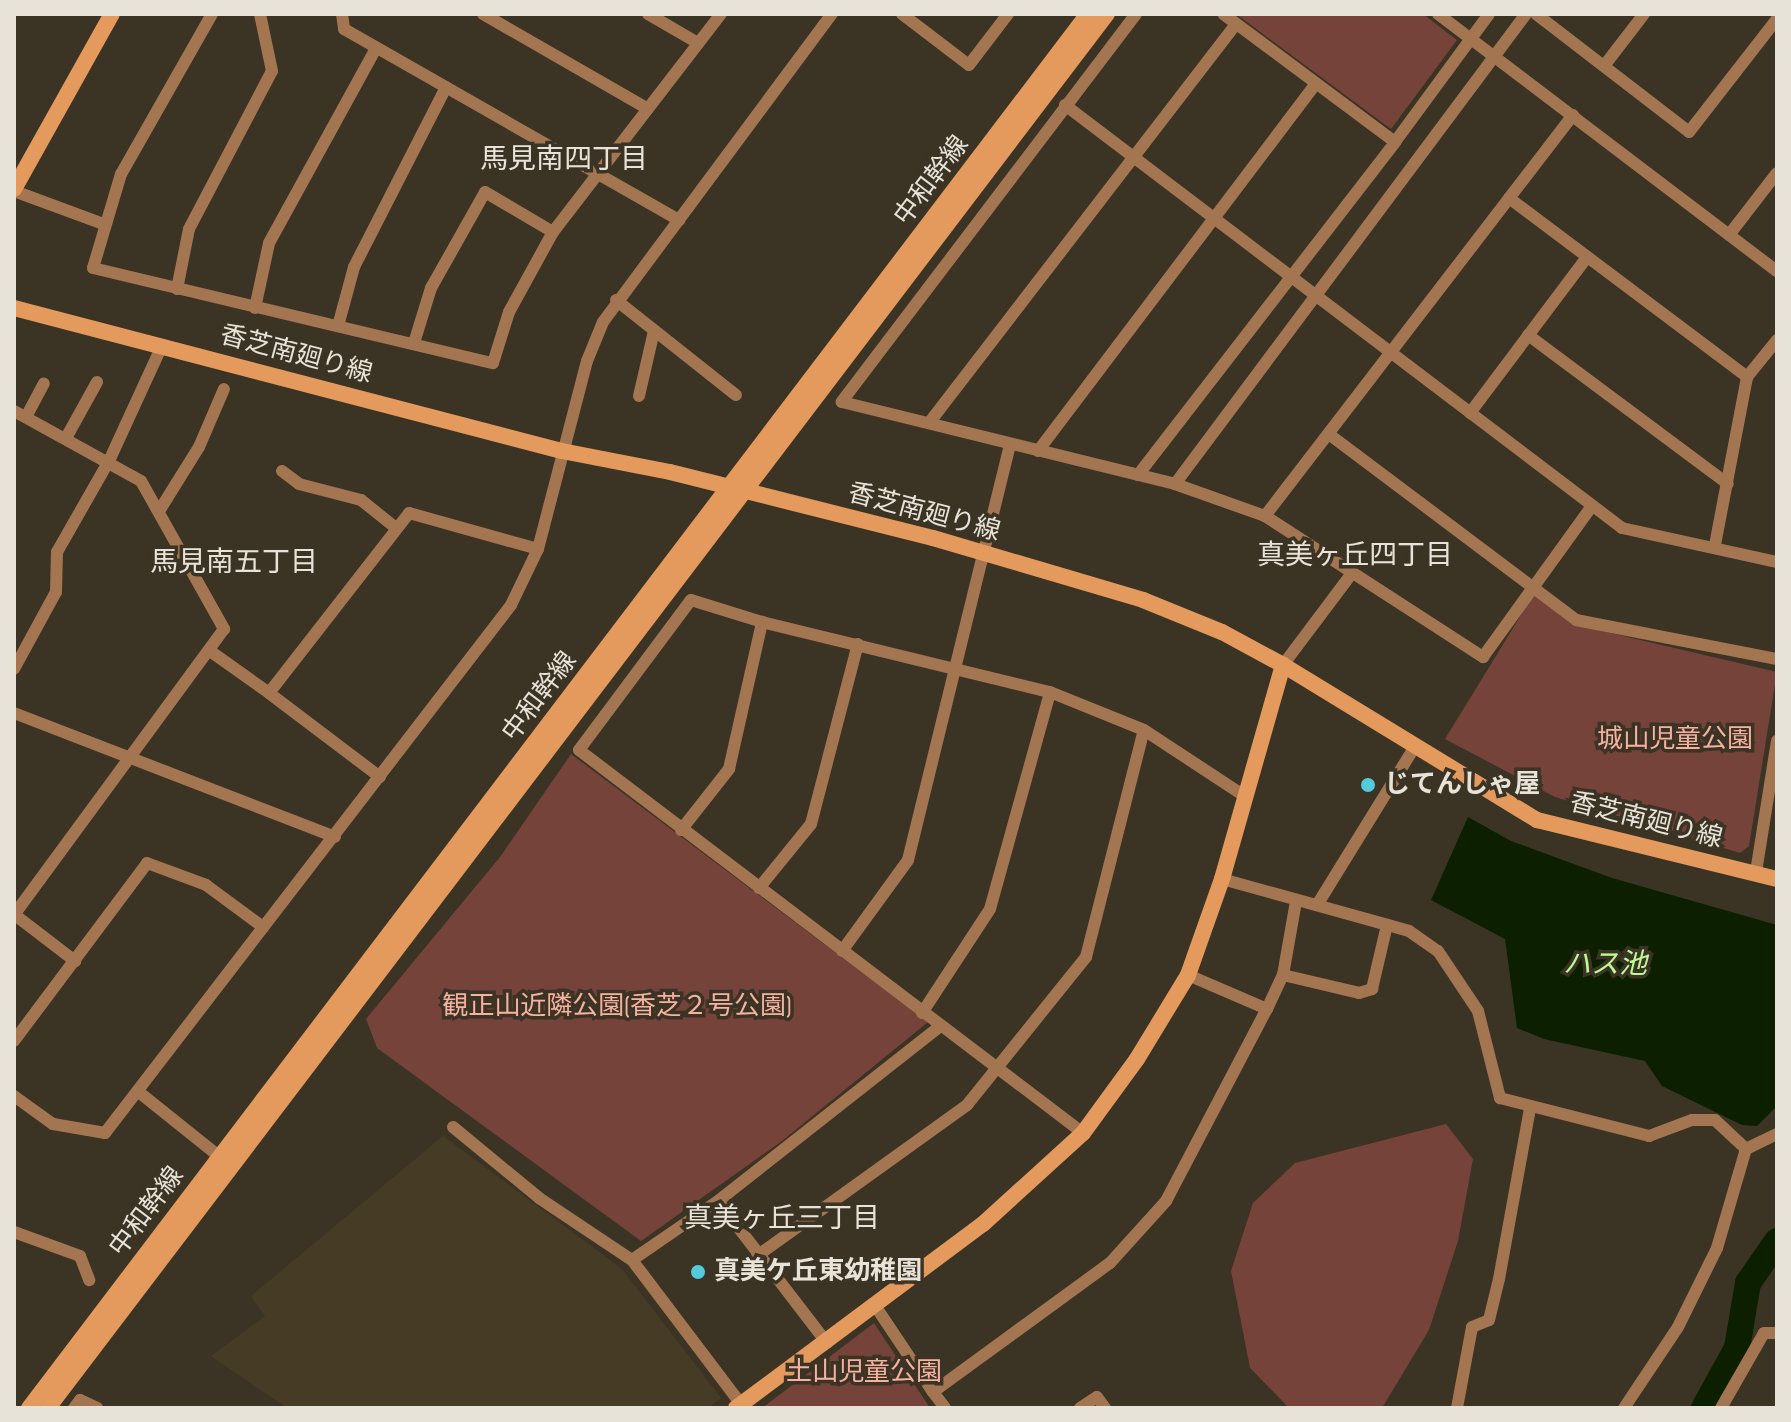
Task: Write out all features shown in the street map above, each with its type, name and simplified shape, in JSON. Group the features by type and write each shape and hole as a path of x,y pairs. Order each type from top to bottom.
{"main road":[{"path":"14,190 112,14"},
{"name":"中和幹線","path":"48,1408 736,490 1088,14"},
{"name":"中和幹線","path":"29,1408 220,1157 1107,14"},
{"name":"香芝南廻り線","path":"14,308 562,451 736,490 982,553 1143,600 1222,632 1283,665 1414,748 1537,820 1777,879"},
{"path":"739,1406 876,1307 983,1224 1083,1133 1137,1059 1188,975 1222,879 1283,665"}],"street":[{"path":"212,14 121,174 103,224 93,268 493,363 509,312 553,232 721,14"},
{"path":"177,289 189,229 272,71 260,14"},
{"path":"342,14 344,29 679,220"},
{"path":"483,14 648,109"},
{"path":"648,14 698,43"},
{"path":"14,1096 53,1124 105,1133 140,1093 263,927 511,605 538,549 587,361 616,300 832,14"},
{"path":"902,14 969,65 1008,14"},
{"path":"1136,14 842,402 1175,484 1265,516 1483,657 1531,584 1592,506"},
{"path":"1223,14 1395,142"},
{"path":"1438,14 1777,271"},
{"path":"1138,475 1395,142 1489,14"},
{"path":"1175,484 1314,292 1526,14"},
{"path":"1536,14 1689,132 1777,19"},
{"path":"1604,66 1644,14"},
{"path":"929,423 1236,24"},
{"path":"255,308 269,243 376,48"},
{"path":"1038,451 1316,84"},
{"path":"338,326 354,267 446,87"},
{"path":"1065,105 1622,528 1715,545 1777,562"},
{"path":"1265,516 1573,115"},
{"path":"1729,235 1777,173"},
{"path":"14,190 103,224"},
{"path":"414,343 431,288 485,192 553,232"},
{"path":"1509,198 1747,377"},
{"path":"1470,413 1587,257"},
{"path":"616,300 736,395"},
{"path":"639,396 654,331"},
{"path":"1528,335 1728,484"},
{"path":"1715,545 1747,377 1777,340"},
{"path":"14,669 56,592 57,552 109,461 161,348"},
{"path":"66,438 97,382"},
{"path":"44,383 20,414 141,481 161,508 224,629 15,915 75,961"},
{"path":"161,508 217,412 224,389"},
{"path":"1330,435 1576,620 1777,659"},
{"path":"842,951 908,860 953,665 1010,444"},
{"path":"282,471 299,484 361,500 396,528"},
{"path":"269,693 409,513 538,549"},
{"path":"1283,665 1352,573"},
{"path":"1083,1133 579,750 691,600 762,622 953,665 1050,692 1144,730 1246,797"},
{"path":"681,830 729,769 762,622"},
{"path":"759,888 811,824 858,644"},
{"path":"210,651 380,777"},
{"path":"922,1013 990,909 1050,692"},
{"path":"14,713 335,837"},
{"path":"757,1256 967,1105 999,1070 1086,957 1144,730"},
{"path":"1756,872 1777,741"},
{"path":"1317,905 1414,748"},
{"path":"14,1041 147,863 206,885 263,927"},
{"path":"1222,879 1409,931 1438,951 1478,1011 1500,1098 1649,1136 1692,1120 1715,1120 1746,1149"},
{"path":"933,1392 1110,1263 1166,1201 1283,975 1296,901"},
{"path":"1283,975 1359,993 1372,989 1387,925"},
{"path":"1188,975 1267,1009"},
{"path":"632,1260 718,1201 940,1026"},
{"path":"140,1093 220,1157"},
{"path":"1457,1408 1472,1327 1489,1320 1499,1279 1530,1108"},
{"path":"453,1127 539,1198 632,1260 739,1406"},
{"path":"1624,1408 1678,1327 1717,1248 1746,1149 1777,1134"},
{"path":"718,1201 757,1256 827,1343"},
{"path":"14,1232 80,1256 89,1280"},
{"path":"876,1307 945,1408"},
{"path":"1721,1408 1764,1333 1777,1333"},
{"path":"1080,1408 1097,1397 1105,1408"},
{"path":"74,1408 80,1400 97,1408"}],"shaded area":[{"path":"443,1136 622,1269 721,1398 708,1408 287,1408 211,1356 265,1316 251,1296"}],"green space":[{"path":"1236,14 1423,14 1457,40 1391,129"},
{"name":"城山児童公園","path":"1534,594 1572,624 1777,672 1749,846 1740,853 1555,797 1445,739"},
{"name":"観正山近隣公園(香芝２号公園)","path":"571,754 928,1022 782,1141 641,1241 377,1048 366,1019 500,857"},
{"path":"1446,1124 1473,1159 1458,1241 1429,1330 1382,1408 1289,1408 1250,1368 1231,1271 1253,1203 1295,1163"},
{"name":"土山児童公園","path":"874,1323 930,1408 762,1408"}],"water":[{"name":"ハス池","path":"1468,817 1511,841 1612,878 1777,925 1777,1106 1757,1126 1742,1125 1662,1086 1645,1061 1544,1039 1517,1028 1505,939 1431,900"}],"waterway":[{"path":"1704,1408 1737,1348 1748,1283 1777,1241"}],"place":[{"name":"じてんしゃ屋","path":"1368,785"},
{"name":"真美ケ丘東幼稚園","path":"698,1272"}],"district":[{"name":"馬見南四丁目","path":"564,160"},
{"name":"真美ヶ丘四丁目","path":"1355,556"},
{"name":"馬見南五丁目","path":"234,563"},
{"name":"真美ヶ丘三丁目","path":"782,1219"}]}
